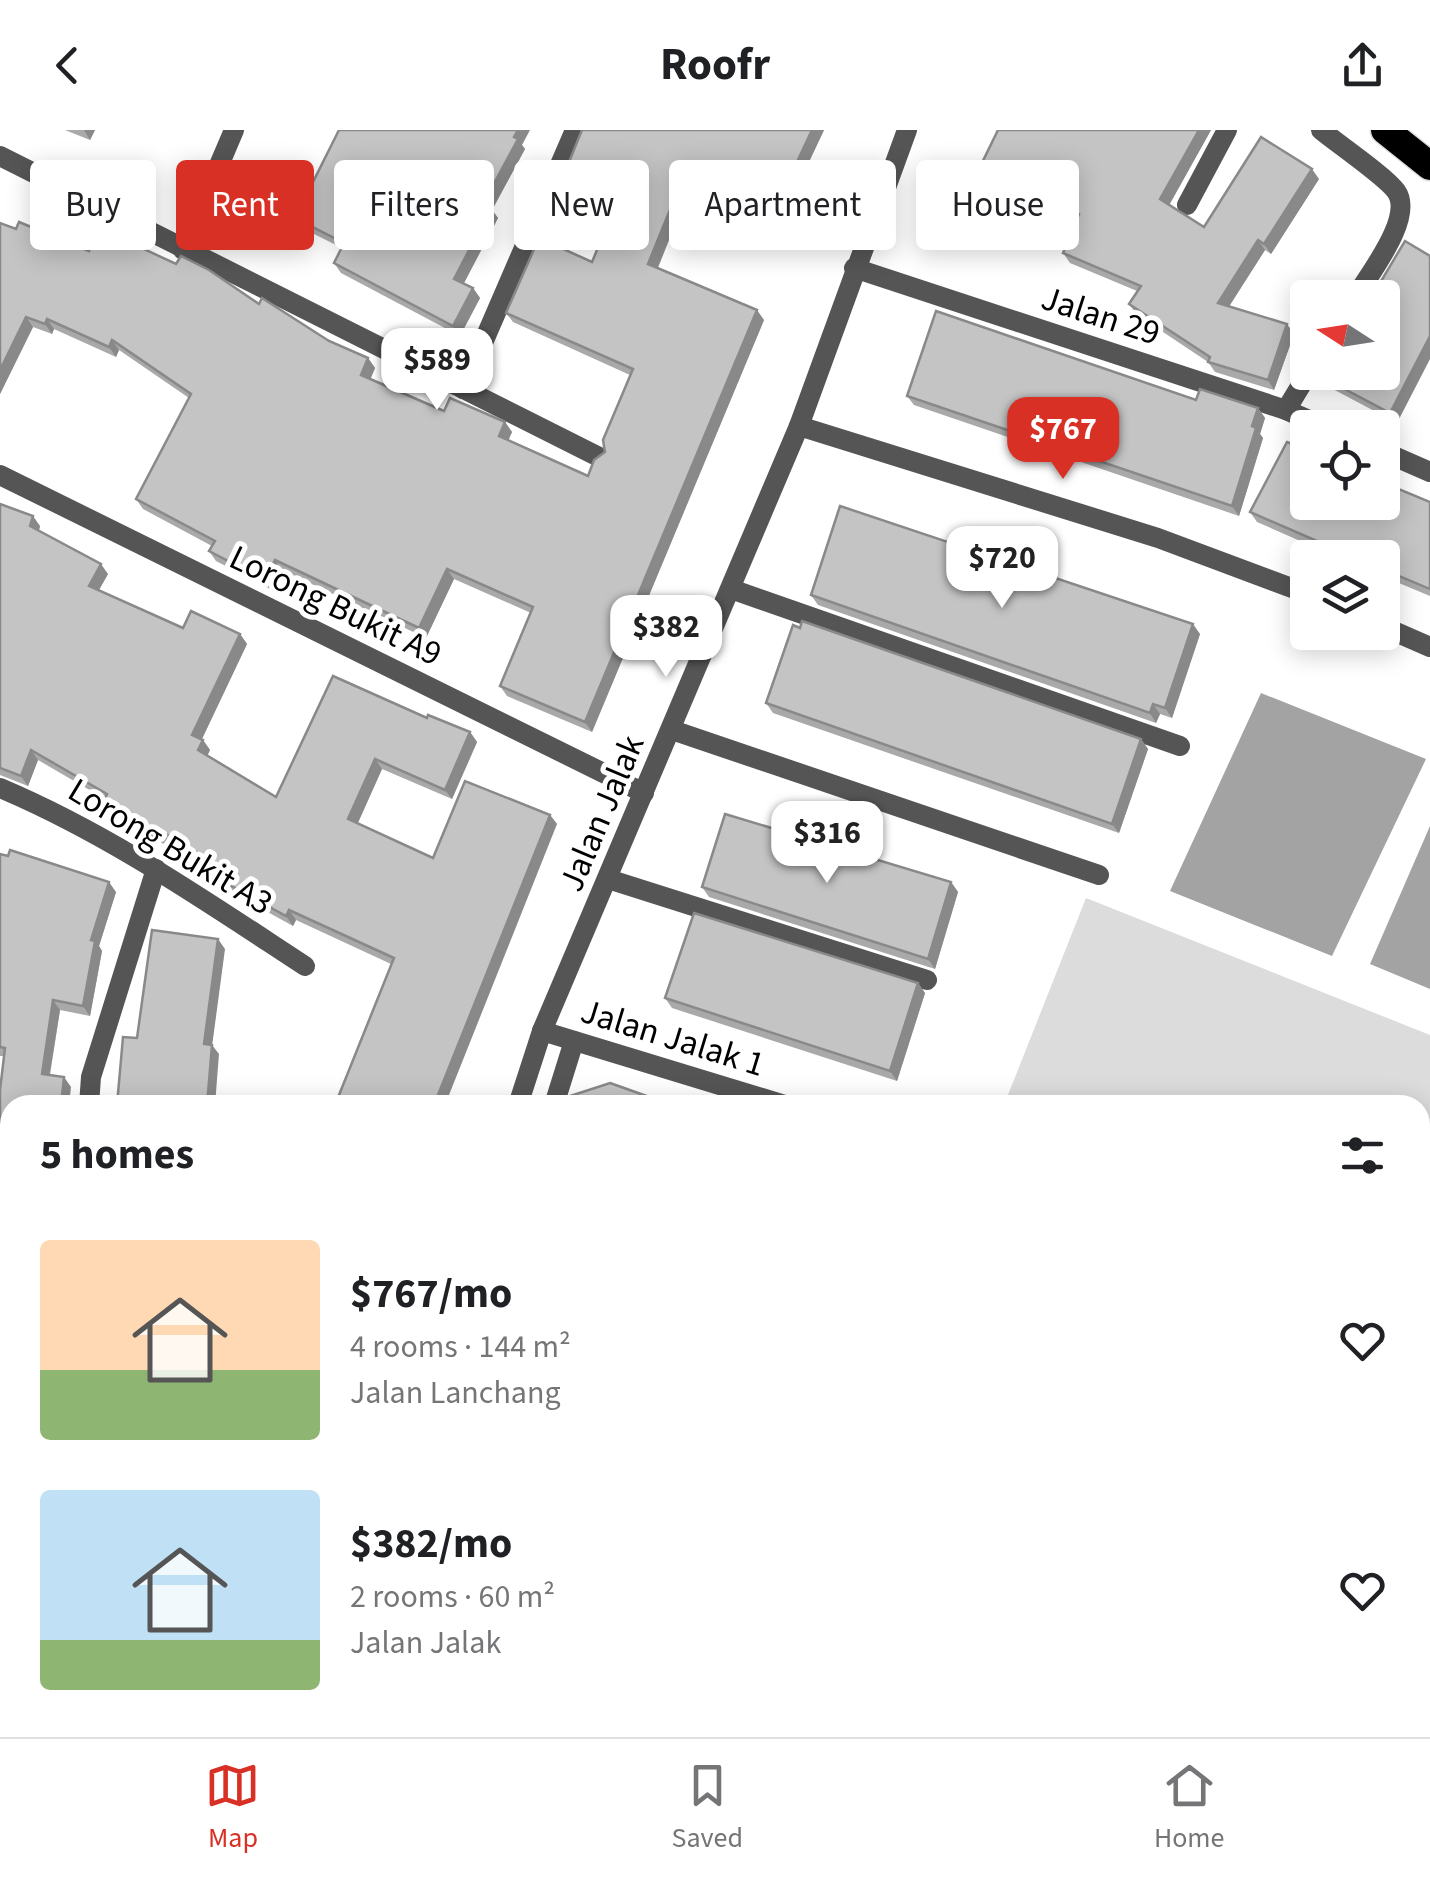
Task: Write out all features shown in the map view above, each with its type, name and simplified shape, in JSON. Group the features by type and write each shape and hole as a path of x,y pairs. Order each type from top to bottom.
{"highway":[{"path":"1385,130 1430,166"}],"street":[{"path":"222,160 234,130"},
{"path":"462,389 576,130"},
{"name":"Jalan Jalak","path":"521,1095 542,1032 799,426 907,130"},
{"path":"1187,205 1227,130"},
{"path":"1321,130 1397,192 1402,212 1395,232 1366,280"},
{"path":"0,156 176,246"},
{"path":"184,250 599,458"},
{"name":"Jalan 29","path":"854,268 1290,412"},
{"path":"1286,410 1298,390"},
{"path":"799,426 1158,538 1290,587"},
{"path":"1400,460 1430,472"},
{"name":"Lorong Bukit A9","path":"0,475 644,794"},
{"path":"731,589 1180,746"},
{"path":"1400,634 1430,647"},
{"path":"672,730 1099,875"},
{"name":"Lorong Bukit A3","path":"0,788 30,800 156,869 305,966"},
{"path":"90,1095 91,1077 156,869"},
{"path":"608,879 927,980"},
{"name":"Jalan Jalak 1","path":"542,1032 726,1095"},
{"path":"557,1095 574,1041"}],"shaded area":[{"path":"1261,693 1426,759 1332,956 1170,891"},
{"path":"1430,826 1430,989 1370,964"},
{"path":"1086,898 1430,1035 1430,1095 1008,1095"}],"building":[{"path":"339,130 518,130 514,137 518,139 494,184 494,160 334,160 334,238 314,228 314,180"},
{"path":"582,130 812,130 798,160 669,160 669,212 648,264 757,310 585,722 500,686 533,607 447,569 419,628 275,560 265,580 209,551 215,541 136,499 191,394 112,340 109,347 47,319 45,324 26,317 0,370 0,223 16,229 19,222 30,227 30,250 146,250 176,264 181,256 259,304 262,298 329,341 368,358 361,375 444,411 450,398 505,422 499,436 588,476 594,460 605,452 603,440 633,369 506,313 534,250 566,250 592,262 597,250 649,250 649,160 570,160"},
{"path":"998,130 1199,130 1160,199 1204,227 1261,137 1312,169 1264,244 1258,240 1218,303 1287,324 1268,380 1208,362 1210,357 1129,304 1141,286 1063,253 1079,250 1079,160 983,160"},
{"path":"1405,241 1430,256 1430,336 1392,410 1347,390 1400,390 1400,280 1382,280"},
{"path":"340,250 469,250 454,279 473,288 453,326 334,263"},
{"path":"936,311 1196,400 1200,389 1258,408 1252,426 1256,428 1232,506 907,396"},
{"path":"1287,442 1290,520 1400,520 1400,490 1430,502 1430,589 1400,576 1400,540 1315,540 1250,512"},
{"path":"0,504 33,516 30,526 101,564 89,586 183,628 191,611 240,634 192,735 203,740 198,750 276,797 333,676 427,718 428,715 470,732 445,790 375,759 348,819 433,858 465,781 550,815 438,1095 339,1095 394,958 289,910 286,916 228,884 234,874 164,833 162,836 101,810 107,794 31,750 21,776 0,768"},
{"path":"840,506 1193,624 1165,708 1153,704 1150,713 811,595"},
{"path":"802,621 1141,739 1112,824 766,703 793,625 800,628"},
{"path":"725,814 951,882 928,959 702,887"},
{"path":"10,850 109,882 91,940 95,941 83,1006 53,1000 42,1074 64,1077 62,1095 0,1095 5,1048 0,1047 0,854 8,856"},
{"path":"694,913 918,983 890,1071 665,998"},
{"path":"152,930 218,939 204,1044 212,1045 208,1095 118,1095 123,1037 137,1038"},
{"path":"610,1083 644,1095 573,1095"}]}
